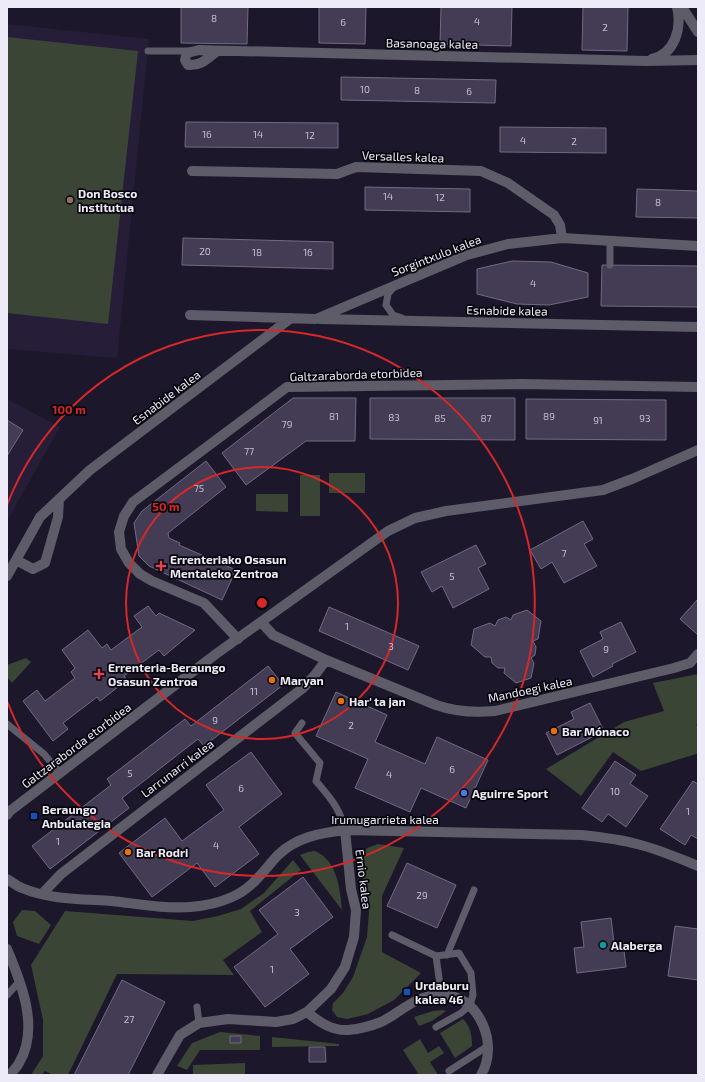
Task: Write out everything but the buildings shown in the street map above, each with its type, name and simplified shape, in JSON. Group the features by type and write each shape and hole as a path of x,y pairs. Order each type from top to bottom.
{"street":[{"path":"678,7 679,24 673,42 675,54 678,58 686,61"},
{"path":"682,7 698,33"},
{"name":"Basanoaga kalea","path":"646,61 657,58 665,53 677,35 684,31 698,33"},
{"path":"199,50 187,53 185,60 188,65 196,66 204,62 217,51"},
{"name":"Basanoaga kalea","path":"199,50 646,61 698,60"},
{"name":"Basanoaga kalea","path":"686,61 692,60 698,55"},
{"name":"Versalles kalea","path":"192,171 337,174 356,167 481,171 508,183 554,215 560,225 562,238"},
{"name":"Sorgintxulo kalea","path":"190,315 316,319 396,284 474,253 508,244 562,238 698,246"},
{"name":"Esnabide kalea","path":"7,576 40,517 90,470 291,318"},
{"name":"Esnabide kalea","path":"316,319 698,327"},
{"name":"Galtzaraborda etorbidea","path":"238,639 204,603 140,574 129,562 121,549 119,532 124,516 133,502 288,387 521,384 698,387"},
{"name":"Galtzaraborda etorbidea","path":"7,815 60,773 238,639 388,531 415,518 446,511 480,505 602,490 632,479 698,450"},
{"path":"16,560 32,569 45,562 58,516 59,499"},
{"name":"Mandoegi kalea","path":"261,622 273,635 326,660 436,706 456,711 495,711 568,694 674,668 690,663 698,654"},
{"name":"Larrunarri kalea","path":"42,894 61,874 303,688 326,660"},
{"name":"Irumugarrieta kalea","path":"7,888 21,888 42,894 190,907 213,903 232,897 252,884 278,855 293,844 317,834 345,830 582,835 609,838 636,844 658,850 698,866"},
{"name":"Ernio kalea","path":"200,1023 228,1020 276,1022 293,1020 307,1012 331,989 345,967 354,936 356,910 351,889 345,830"},
{"name":"Irumugarrieta kalea","path":"7,879 21,888"},
{"path":"7,949 20,981 27,1010 28,1033 25,1049 20,1062 10,1075"},
{"path":"307,1012 321,1023 336,1029 346,1030 363,1028 380,1022 393,1016 416,1001 429,996 452,996 470,1005 477,1012 485,1029 488,1046 487,1062 481,1075"},
{"path":"157,1075 180,1035 200,1023"}],"lane":[{"path":"148,51 199,50"},
{"path":"610,241 610,265"},
{"path":"396,284 388,294 386,305 393,315 410,322"},
{"path":"302,723 295,733 320,763 316,781 336,806 342,817 345,830"},
{"path":"7,724 44,754 60,773"},
{"path":"447,955 474,890"},
{"path":"392,935 436,956 459,954 471,973 472,995 470,1005 462,1013 436,1027"},
{"path":"436,956 440,995"},
{"path":"7,995 20,981"},
{"path":"197,1007 200,1023"},
{"path":"449,1071 488,1046"}],"shaded area":[{"name":"Don Bosco institutua","path":"7,24 149,39 117,358 7,349"},
{"path":"7,399 60,427 7,521"}],"green space":[{"name":"Don Bosco institutua","path":"7,37 138,51 108,324 7,313"},
{"path":"329,473 365,473 365,493 329,493"},
{"path":"300,475 320,475 320,516 300,516"},
{"path":"256,494 288,494 288,512 256,511"},
{"path":"26,658 31,662 12,683 7,677 7,665"},
{"path":"698,674 698,723 696,725 698,726 698,754 641,771 613,752 581,796 546,769 624,722 664,711 653,683"},
{"path":"378,844 404,848 382,896 382,952 421,973 394,1000 368,1014 347,1019 337,1017 332,1010 333,1003 343,993 353,977 367,937 369,912 361,872 361,857 367,848"},
{"path":"315,851 322,855 333,868 340,893 342,910 300,855"},
{"path":"293,860 301,870 250,911 262,932 223,960 234,975 117,974 68,1075 53,1075 45,1071 41,1075 31,1075 43,1056 43,1020 31,965 65,911 193,921 218,916 241,909 264,893"},
{"path":"22,910 35,911 51,925 39,944 17,936 13,922"},
{"path":"433,1011 446,1011 432,1021 419,1026 414,1017"},
{"path":"463,1019 468,1025 472,1039 472,1046 455,1058 440,1033"},
{"path":"220,1032 260,1036 260,1050 200,1050 187,1070 177,1066 192,1043"},
{"path":"272,1037 339,1044 339,1046 272,1047"},
{"path":"420,1039 428,1053 439,1046 444,1053 430,1062 438,1075 419,1075 403,1050"},
{"path":"245,1063 245,1075 193,1075 193,1065"}],"place":[{"name":"Don Bosco institutua","path":"70,200"},
{"name":"Errenteriako Osasun Mentaleko Zentroa","path":"161,566"},
{"name":"Errenteria-Beraungo Osasun Zentroa","path":"99,674"},
{"name":"Maryan","path":"272,680"},
{"name":"Har' ta jan","path":"341,701"},
{"name":"Bar Mónaco","path":"554,731"},
{"name":"Aguirre Sport","path":"464,793"},
{"name":"Beraungo Anbulategia","path":"34,816"},
{"name":"Bar Rodri","path":"128,852"},
{"name":"Alaberga","path":"603,945"},
{"name":"Urdaburu kalea 46","path":"407,992"}]}
